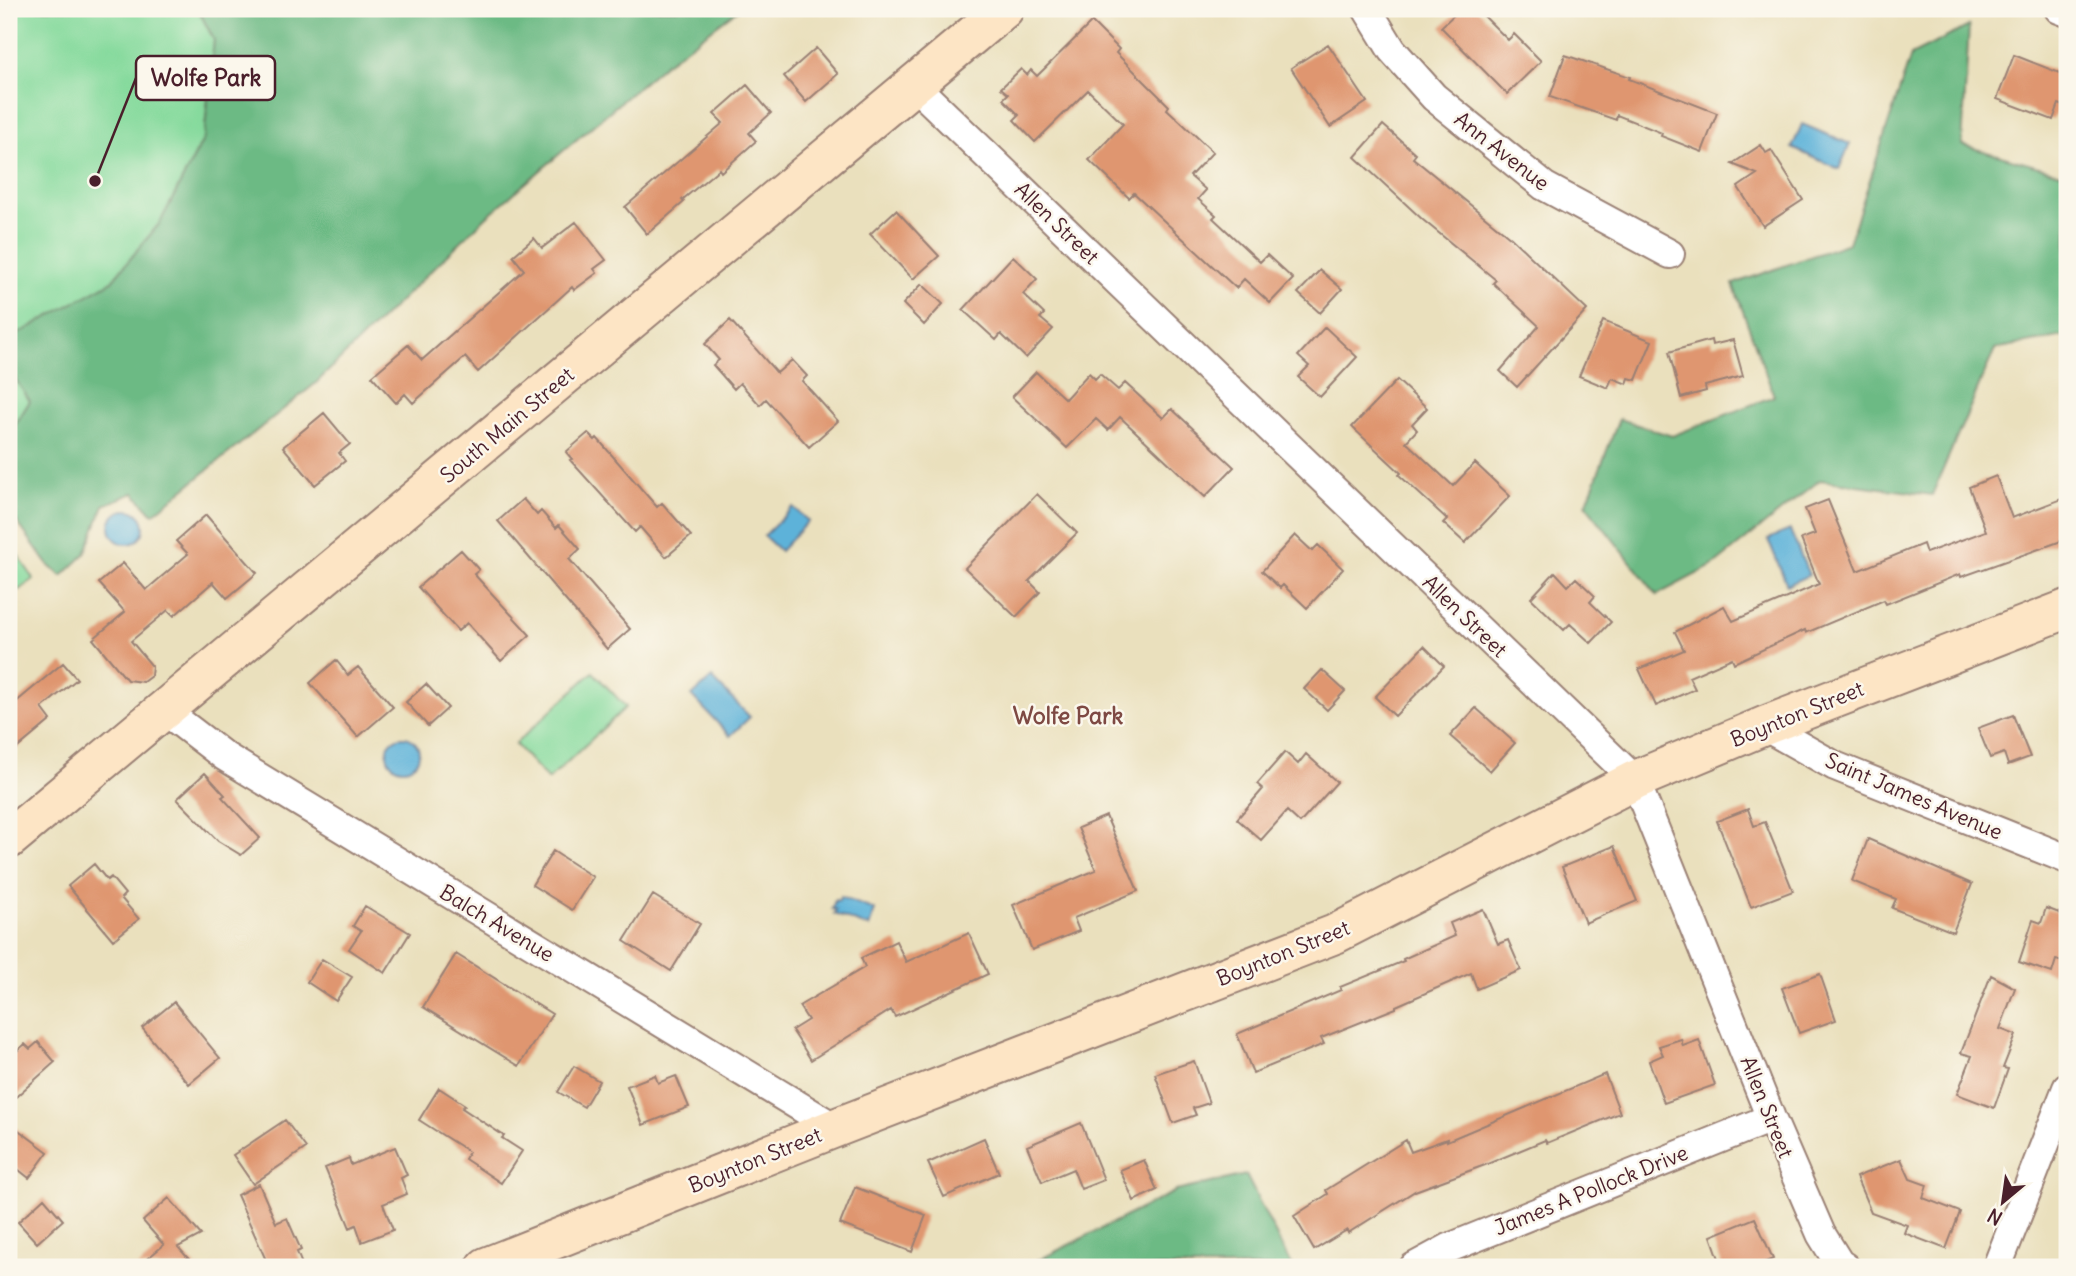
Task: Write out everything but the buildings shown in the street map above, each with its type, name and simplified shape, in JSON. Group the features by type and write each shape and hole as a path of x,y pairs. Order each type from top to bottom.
{"street":[{"name":"South Main Street","path":"9,839 1004,9"},
{"name":"Ann Avenue","path":"1367,9 1392,50 1434,97 1524,170 1544,186 1670,254"},
{"path":"2059,9 2067,12"},
{"name":"Allen Street","path":"912,84 1635,780 1771,1118 1821,1234 1839,1263 1845,1267"},
{"name":"Boynton Street","path":"486,1267 1335,934 1635,780 1764,726 2067,609"},
{"name":"Balch Avenue","path":"164,710 223,756 835,1128"},
{"name":"Saint James Avenue","path":"1764,726 1835,766 2067,859"},
{"path":"1997,1267 2067,1088"},
{"name":"James A Pollock Drive","path":"1414,1267 1449,1248 1771,1118"}],"green space":[{"path":"9,9 198,9 214,40 204,138 160,223 111,282 9,339"},
{"path":"198,9 739,9 666,63 486,217 316,383 153,514 134,493 104,505 85,554 62,576 50,567 9,511 9,435 30,401 9,370 9,339 111,282 160,223 204,138 214,40"},
{"path":"1969,26 1962,145 2067,175 2067,338 2064,336 1995,349 1932,495 1820,480 1714,565 1657,595 1586,505 1619,419 1672,436 1774,396 1733,284 1849,243 1911,55"},
{"path":"9,370 30,401 9,435"},
{"path":"9,542 34,579 19,590 9,588"},
{"path":"593,672 626,707 548,780 515,744"},
{"path":"1246,1175 1292,1267 1025,1267 1176,1191"}],"water":[{"path":"1802,124 1850,144 1839,169 1792,148"},
{"path":"793,507 808,521 780,551 764,536"},
{"path":"127,510 139,515 144,527 139,539 127,544 115,539 110,527 115,515"},
{"path":"1790,530 1809,575 1787,585 1768,539"},
{"path":"712,678 750,717 730,736 692,696"},
{"path":"403,737 415,741 419,753 415,765 403,769 391,765 387,753 391,741"},
{"path":"840,897 875,910 869,927 834,914 836,910 832,909 835,900 839,901"}],"place":[{"name":"Wolfe Park","path":"95,181"}],"district":[{"name":"Wolfe Park","path":"1068,715"}]}
